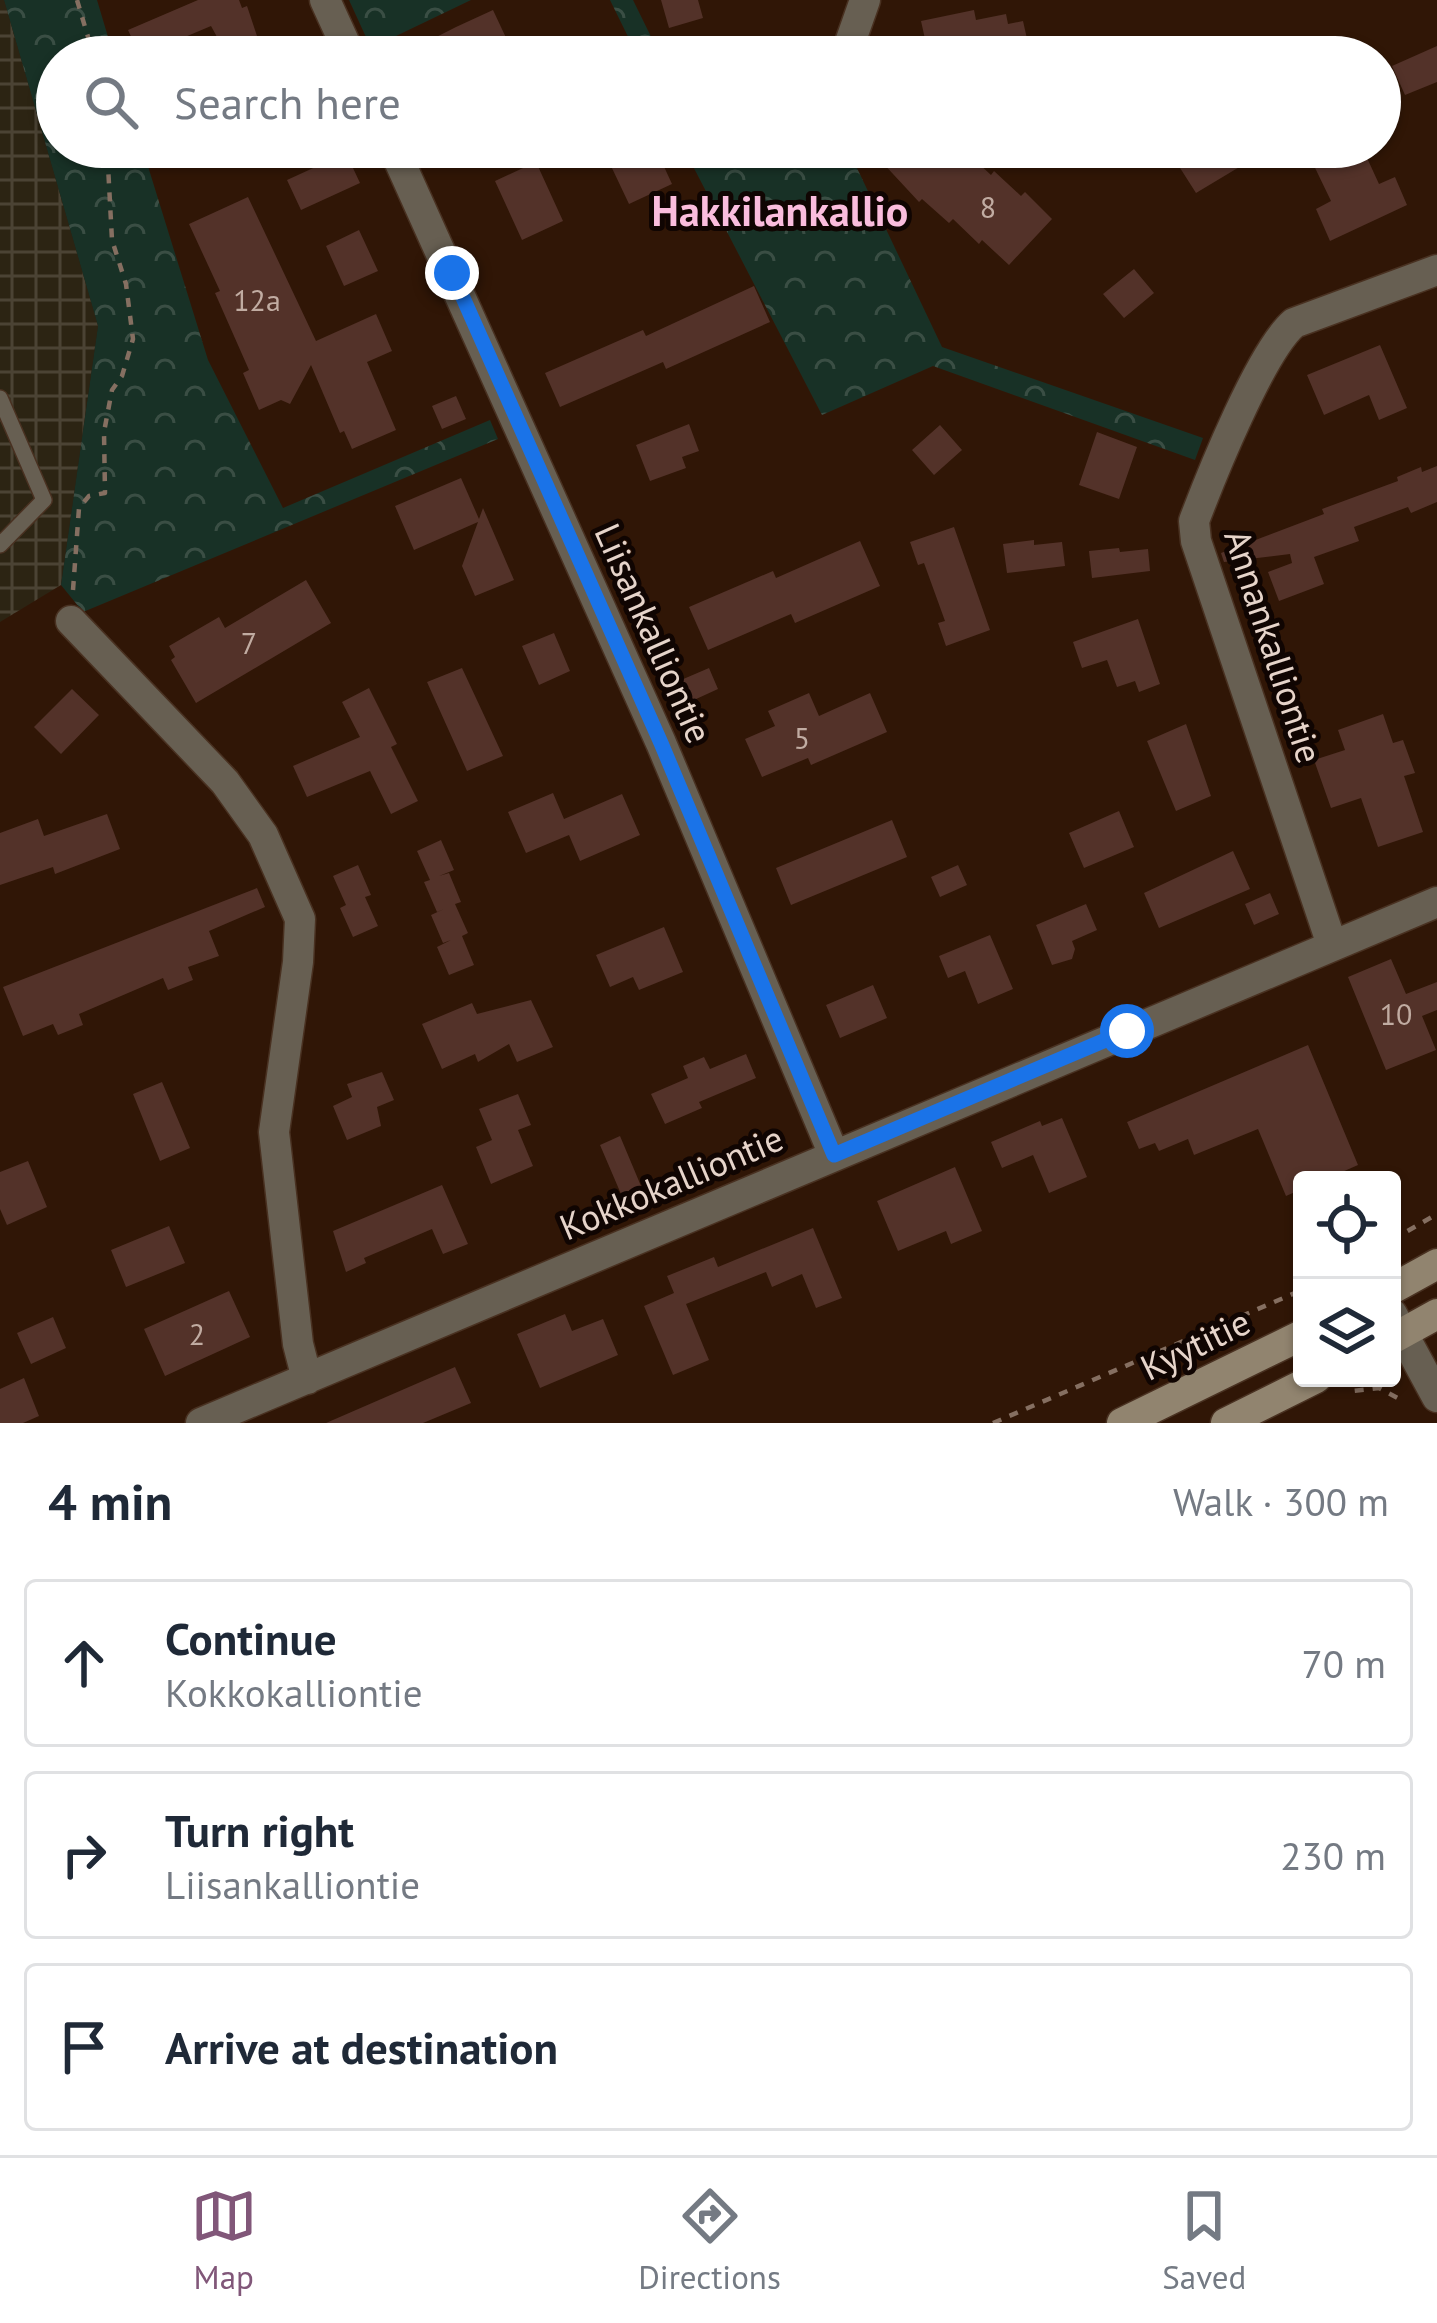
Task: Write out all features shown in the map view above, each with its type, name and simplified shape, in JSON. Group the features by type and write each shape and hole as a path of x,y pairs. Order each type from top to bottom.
{"main road":[{"path":"1401,1284 1437,1264"},
{"path":"1401,1327 1437,1314"},
{"name":"Kyytitie","path":"1122,1423 1293,1339"},
{"path":"1226,1423 1298,1387"}],"street":[{"path":"325,0 341,36"},
{"path":"852,36 865,0"},
{"name":"Liisankalliontie","path":"402,168 661,743 834,1155"},
{"name":"Annankalliontie","path":"1333,946 1196,542 1194,521 1268,356 1286,330 1437,269"},
{"path":"71,621 225,782 263,835 300,920 274,1132 298,1344 307,1379"},
{"name":"Kokkokalliontie","path":"201,1423 1437,902"},
{"path":"1401,1342 1426,1406"}],"lane":[{"path":"0,398 44,500 0,545"}],"path":[{"path":"77,0 88,36"},
{"path":"71,621 79,508 89,496 105,493 104,431 112,390 122,376 133,339 126,284 112,241 108,168"},
{"path":"1401,1235 1437,1214"},
{"path":"993,1423 1293,1295"},
{"path":"1350,1387 1352,1391 1379,1388 1426,1406"}],"shaded area":[{"path":"0,0 4,0 36,111 36,168 52,168 98,326 61,585 0,622"}],"green space":[{"path":"4,0 97,0 108,36 36,36 36,111"},
{"path":"349,0 471,0 396,36 366,36"},
{"path":"610,0 633,0 651,36 628,36"},
{"path":"52,168 149,168 208,360 283,508 490,420 498,439 83,612 61,585 98,326"},
{"path":"694,168 857,168 942,347 1203,438 1195,460 933,366 822,415"}],"building":[{"path":"198,0 239,0 242,8 247,6 257,36 216,36 211,26 187,36 131,36 128,30"},
{"path":"661,0 698,0 703,18 669,28"},
{"path":"493,10 505,36 438,36"},
{"path":"974,10 976,20 1006,14 1008,24 1023,21 1026,36 924,36 921,21"},
{"path":"1437,46 1437,82 1405,95 1401,62"},
{"path":"313,168 353,168 360,183 301,210 287,180"},
{"path":"523,168 539,168 563,221 522,240 495,181"},
{"path":"612,168 665,168 672,184 629,204"},
{"path":"887,168 984,168 991,175 994,171 1052,219 1009,265 953,219 949,223 922,199 919,202"},
{"path":"1180,168 1238,168 1196,193"},
{"path":"1315,168 1372,168 1379,184 1395,177 1407,205 1330,241 1316,209 1331,201"},
{"path":"248,197 316,341 376,314 392,351 367,362 396,430 352,449 344,431 340,433 311,365 290,404 281,400 259,410 243,373 249,370 215,293 220,291 189,224"},
{"path":"359,230 378,271 344,286 326,246"},
{"path":"1134,269 1154,293 1124,318 1103,294"},
{"path":"754,286 770,322 666,369 663,362 560,407 545,373 643,330 646,336"},
{"path":"1380,345 1407,408 1379,420 1369,395 1324,415 1307,375"},
{"path":"456,396 466,419 442,429 432,406"},
{"path":"689,424 699,451 682,457 686,468 650,481 636,445"},
{"path":"940,425 962,450 934,475 912,450"},
{"path":"1097,432 1137,447 1119,499 1079,485"},
{"path":"1437,466 1437,502 1354,527 1359,541 1314,557 1324,584 1279,601 1268,572 1292,563 1290,554 1224,562 1221,553 1324,514 1322,509 1398,481 1397,477 1421,467 1422,472"},
{"path":"461,478 479,519 483,508 514,580 475,596 462,566 478,522 414,550 395,506"},
{"path":"954,527 990,630 946,646 938,623 945,621 924,563 918,565 910,542"},
{"path":"1034,540 1034,545 1062,542 1065,566 1007,573 1003,544"},
{"path":"860,541 880,586 795,623 791,614 708,650 689,607 773,571 776,578"},
{"path":"1119,548 1120,552 1148,549 1150,571 1092,578 1089,551"},
{"path":"306,580 331,623 196,703 171,660 175,657 169,646 219,617 225,628"},
{"path":"1138,619 1160,684 1139,692 1135,681 1117,687 1107,660 1082,668 1073,642"},
{"path":"554,633 570,671 539,685 522,646"},
{"path":"462,668 503,756 467,771 427,682"},
{"path":"709,668 718,689 683,705 674,683"},
{"path":"369,688 418,801 391,814 370,771 307,797 293,766 360,737 342,702"},
{"path":"72,689 99,715 61,754 34,727"},
{"path":"809,693 819,716 870,693 887,732 811,765 808,758 762,777 745,739 775,726 768,711"},
{"path":"1383,714 1393,743 1403,740 1415,773 1404,776 1423,832 1378,847 1361,798 1331,808 1314,760 1345,750 1338,730"},
{"path":"1186,724 1211,796 1176,811 1147,741"},
{"path":"553,793 564,819 622,794 640,835 580,861 569,835 526,853 508,812"},
{"path":"1119,811 1134,847 1084,868 1069,833"},
{"path":"107,814 120,849 55,874 53,867 0,885 0,833 38,819 44,836"},
{"path":"892,820 907,857 791,905 776,868"},
{"path":"441,840 454,870 439,876 449,873 461,902 455,904 468,933 462,936 474,965 449,975 437,947 451,940 443,943 431,915 444,909 437,912 417,851"},
{"path":"1233,851 1250,889 1159,928 1144,893"},
{"path":"358,865 378,926 353,937 333,876"},
{"path":"958,865 967,885 940,897 931,877"},
{"path":"257,888 265,907 209,931 219,956 188,967 193,980 168,990 163,978 79,1014 83,1025 58,1035 53,1024 23,1036 3,987"},
{"path":"1270,893 1279,914 1254,925 1245,904"},
{"path":"1086,904 1097,930 1072,941 1072,959 1052,965 1036,925"},
{"path":"664,927 683,972 639,990 633,977 610,987 596,955"},
{"path":"990,935 1013,989 978,1004 965,971 948,978 939,956"},
{"path":"1391,959 1406,994 1437,982 1437,1010 1422,1016 1436,1050 1386,1070 1348,977"},
{"path":"873,985 887,1018 840,1038 826,1005"},
{"path":"531,1000 553,1047 517,1062 509,1044 478,1062 475,1054 442,1069 422,1024 472,1003 477,1014"},
{"path":"1308,1045 1358,1165 1344,1171 1293,1171 1293,1193 1286,1196 1258,1129 1194,1155 1188,1139 1159,1151 1155,1143 1139,1149 1127,1122"},
{"path":"746,1054 756,1078 699,1102 702,1108 665,1124 651,1094 688,1078 683,1066 704,1057 710,1069"},
{"path":"382,1072 394,1100 377,1107 381,1126 347,1140 333,1106 352,1097 347,1084"},
{"path":"162,1082 190,1148 160,1161 133,1094"},
{"path":"518,1094 531,1125 518,1130 533,1166 491,1184 476,1147 492,1140 479,1109"},
{"path":"1062,1118 1087,1177 1049,1193 1033,1155 1002,1168 991,1142 1040,1121 1042,1126"},
{"path":"620,1136 641,1186 621,1194 600,1145"},
{"path":"28,1161 47,1207 7,1225 0,1209 0,1172"},
{"path":"955,1167 982,1231 951,1244 946,1231 898,1251 877,1201"},
{"path":"442,1185 468,1244 443,1254 432,1229 364,1258 366,1263 346,1272 333,1231"},
{"path":"169,1226 185,1263 126,1287 111,1250"},
{"path":"813,1228 842,1298 816,1308 802,1274 772,1287 766,1272 686,1304 709,1360 673,1375 644,1306 674,1293 667,1276 714,1257 718,1267"},
{"path":"229,1291 250,1337 165,1376 144,1329"},
{"path":"565,1314 572,1331 603,1319 618,1355 540,1388 517,1334"},
{"path":"53,1317 66,1348 31,1364 17,1333"},
{"path":"455,1367 471,1403 423,1423 326,1423"},
{"path":"24,1378 39,1416 23,1423 0,1423 0,1389"}],"district":[{"name":"Hakkilankallio","path":"780,210"}],"route":[{"path":"452,273 661,743 834,1155 1127,1031"}]}
